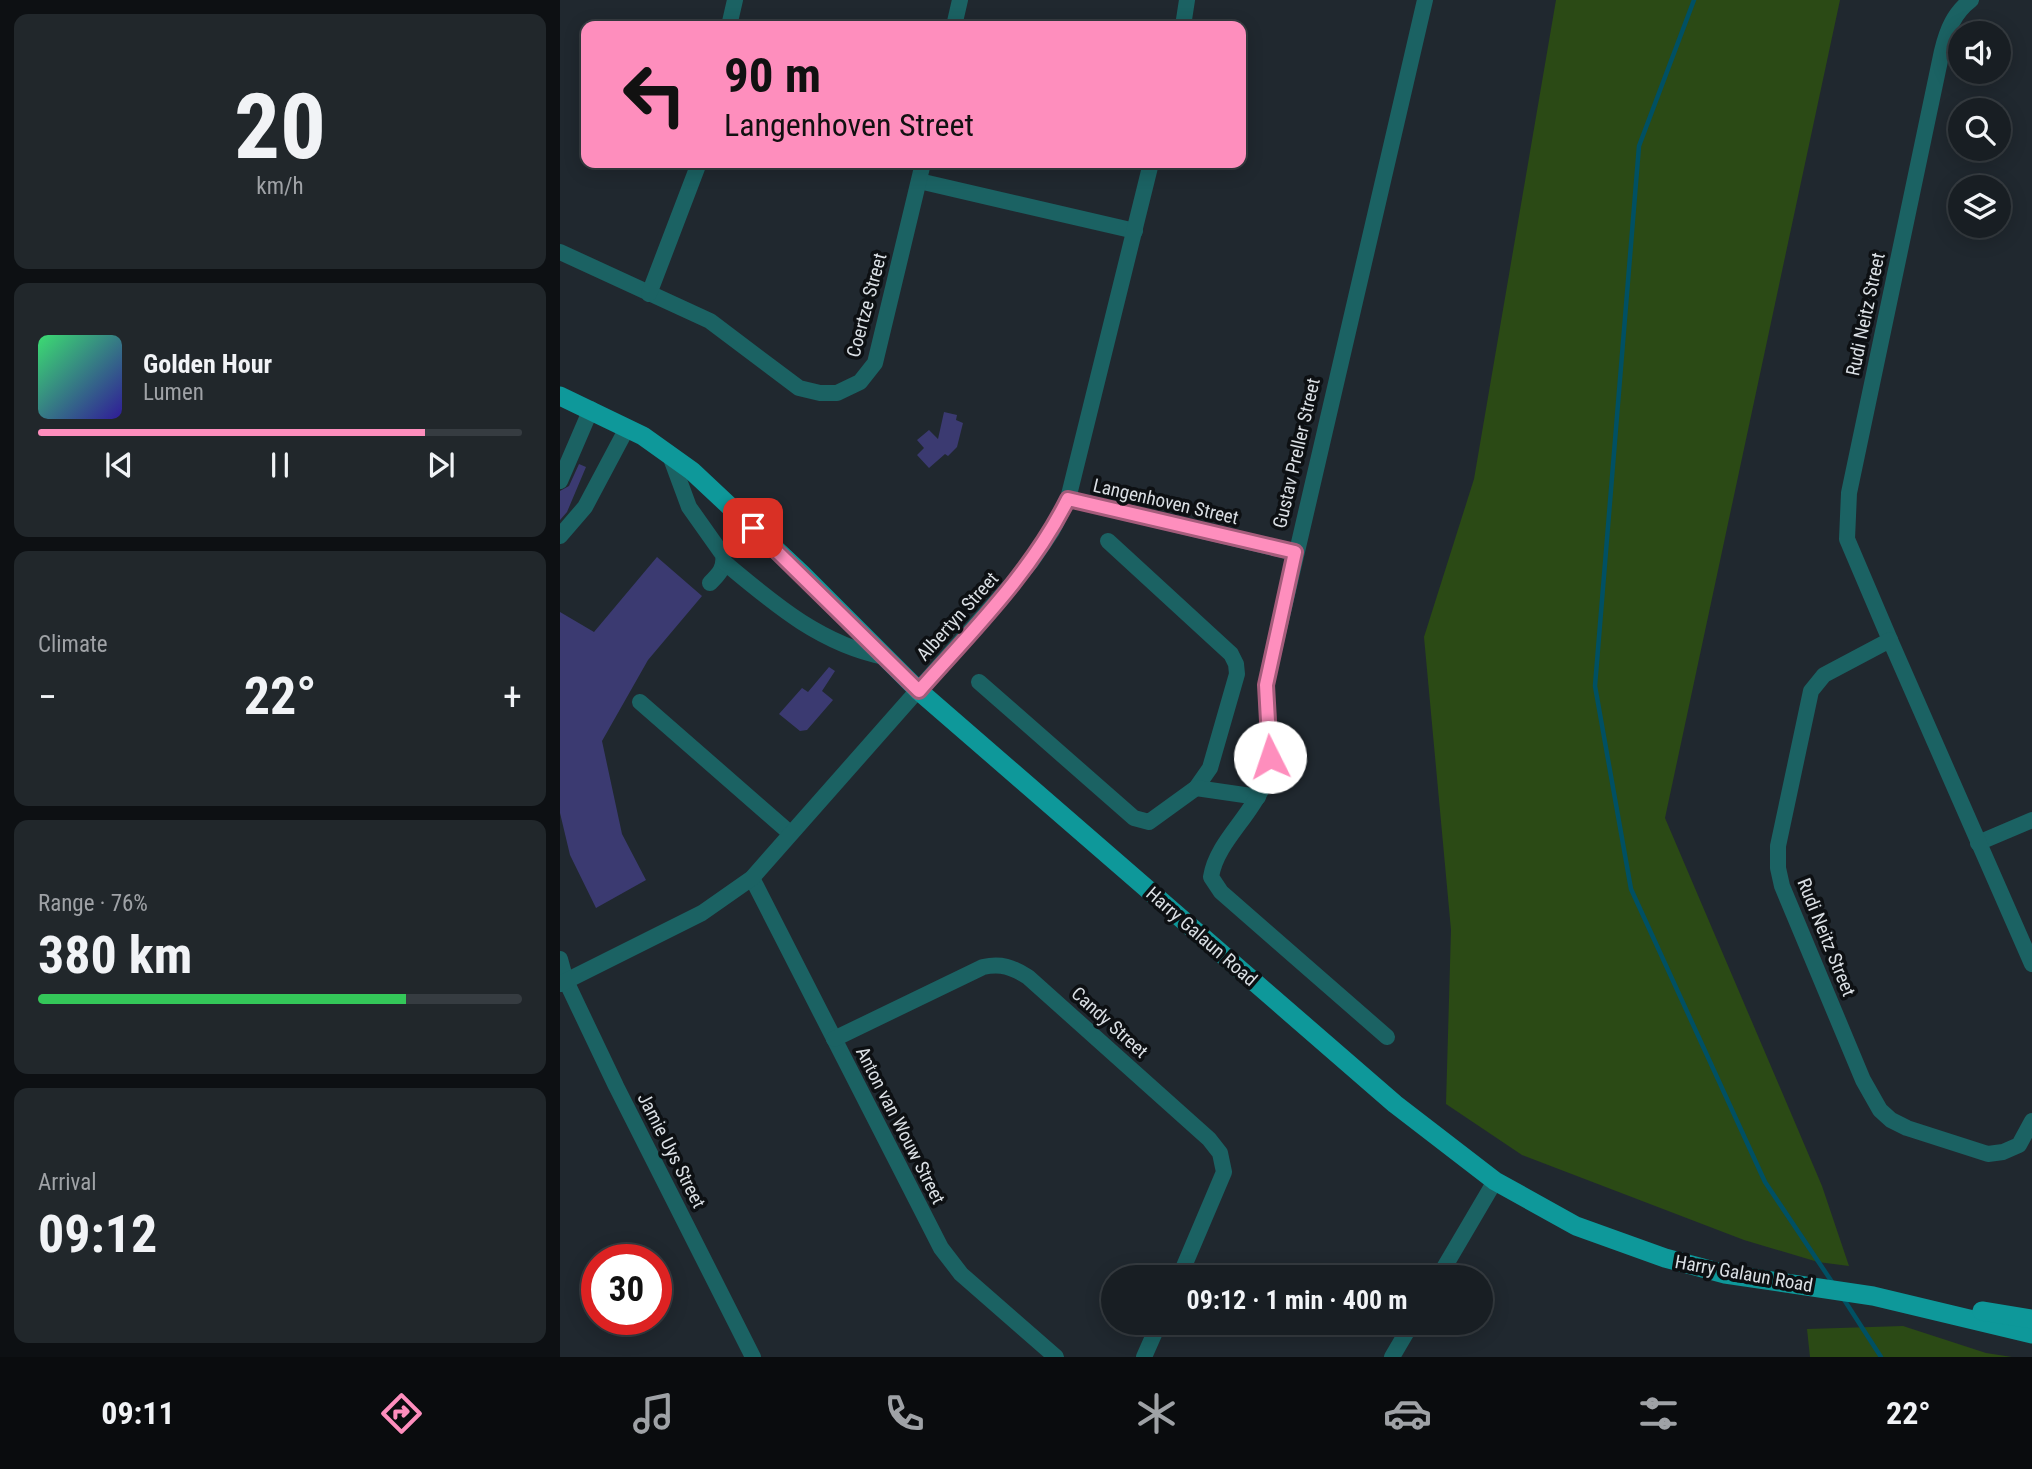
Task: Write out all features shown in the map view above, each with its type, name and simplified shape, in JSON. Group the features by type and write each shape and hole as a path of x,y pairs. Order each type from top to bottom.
{"main road":[{"name":"Harry Galaun Road","path":"560,396 627,428 669,453 692,471 803,575 919,691 1395,1104 1495,1181 1576,1226 1620,1244 1726,1274 1873,1296 2032,1334"},
{"name":"Harry Galaun Road","path":"1932,1309 1951,1307 2032,1319"}],"street":[{"path":"730,21 735,0"},
{"path":"955,21 960,0"},
{"path":"1183,21 1187,0"},
{"name":"Gustav Preller Street","path":"1387,1037 1214,885 1211,877 1216,859 1258,797 1270,757 1266,685 1425,0"},
{"name":"Rudi Neitz Street","path":"1971,0 1960,8 1947,29 1849,493 1847,539 2032,964"},
{"path":"649,294 697,168"},
{"name":"Coertze Street","path":"560,252 710,321 799,388 829,394 860,382 875,363 922,168"},
{"name":"Albertyn Street","path":"563,982 702,913 752,878 1031,562 1052,531 1068,499 1150,168"},
{"path":"919,181 1135,231"},
{"path":"560,481 591,410"},
{"path":"560,536 585,507 627,428"},
{"path":"669,453 689,507 718,545 724,562 778,608 827,638 856,652 884,657"},
{"name":"Langenhoven Street","path":"1068,499 1295,552"},
{"path":"979,682 1134,818 1149,821 1196,788 1214,756 1237,674 1236,664 1231,654 1108,541"},
{"path":"710,583 720,572 724,562"},
{"name":"Rudi Neitz Street","path":"1890,640 1824,675 1811,691 1778,846 1778,868 1782,886 1863,1080 1880,1110 1907,1128 1988,1154 2003,1152 2019,1145 2032,1121"},
{"path":"640,702 790,833"},
{"path":"1196,788 1258,797"},
{"path":"1978,843 2032,820"},
{"name":"Anton van Wouw Street","path":"752,878 941,1248 961,1275 1056,1357"},
{"name":"Jamie Uys Street","path":"560,959 563,982 753,1357"},
{"name":"Candy Street","path":"834,1039 982,967 996,964 1013,968 1028,977 1209,1139 1220,1153 1224,1172 1185,1265"},
{"path":"1446,1265 1495,1181"},
{"path":"1143,1357 1153,1335"},
{"path":"1392,1357 1405,1335"}],"green space":[{"path":"1556,0 1840,0 1665,818 1822,1186 1849,1266 1818,1262 1744,1240 1522,1155 1446,1104 1451,930 1424,637 1474,479"},
{"path":"1903,1326 1986,1353 2012,1357 1810,1357 1807,1329"}],"building":[{"path":"944,412 957,415 956,420 963,423 957,447 929,468 917,455 924,448 917,440 929,430 938,439"},
{"path":"579,464 586,467 567,512 560,520 560,491 569,486"},
{"path":"657,557 702,596 648,660 602,741 622,834 646,880 596,908 570,855 560,813 560,612 594,632"},
{"path":"829,667 835,671 822,691 833,700 807,730 800,731 779,714 802,688 808,692"}],"waterway":[{"path":"1694,0 1639,146 1595,686 1631,889 1765,1182 1832,1282"},
{"path":"1843,1298 1881,1357"}],"route":[{"path":"753,528 919,691 1031,562 1052,531 1068,499 1295,552 1266,685 1270,757"}]}
